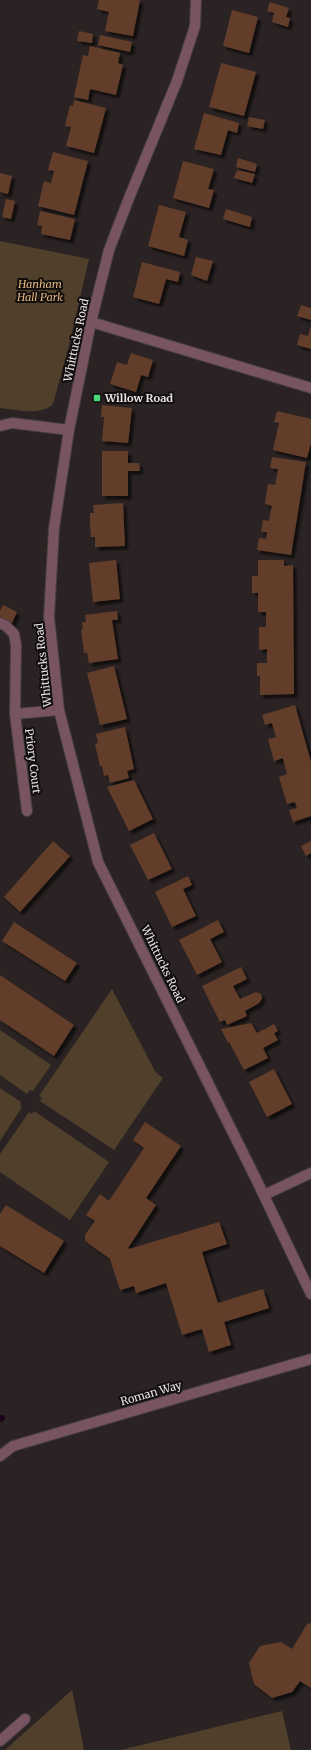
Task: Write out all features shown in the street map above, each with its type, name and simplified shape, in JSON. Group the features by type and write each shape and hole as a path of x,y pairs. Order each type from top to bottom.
{"street":[{"name":"Whittucks Road","path":"196,0 195,26 177,81 109,250 91,322 69,430 54,528 49,618 59,710 98,862 311,1294"},
{"path":"91,322 311,388"},
{"path":"0,426 12,423 69,430"},
{"name":"Priory Court","path":"0,623 6,626 14,634 16,645 15,714 27,811"},
{"name":"Priory Court","path":"15,714 59,710"},
{"path":"264,1196 311,1173"},
{"name":"Roman Way","path":"0,1456 13,1446 311,1359"},
{"path":"0,1741 25,1719"}],"green space":[{"name":"Hanham Hall Park","path":"0,241 89,259 69,345 53,404 42,410 21,411 0,408"},
{"path":"112,989 156,1073 163,1078 114,1150 40,1101 42,1098 39,1096"},
{"path":"0,1030 51,1065 33,1091 30,1090 27,1094 0,1075"},
{"path":"0,1088 21,1102 20,1105 22,1107 0,1141"},
{"path":"34,1111 109,1162 70,1220 0,1172 0,1154 29,1112 32,1114"},
{"path":"72,1690 84,1750 5,1750"},
{"path":"282,1711 291,1750 121,1750"}],"building":[{"path":"99,0 140,0 133,36 105,31 109,12 97,9"},
{"path":"270,2 289,8 286,17 290,18 288,27 272,22 274,13 267,11"},
{"path":"232,10 258,17 249,53 223,46"},
{"path":"79,31 93,34 92,43 77,41"},
{"path":"100,35 132,42 130,52 98,45"},
{"path":"90,46 120,53 118,63 123,65 116,95 90,89 88,100 74,97 83,55 88,56"},
{"path":"221,63 256,72 244,116 209,107"},
{"path":"74,100 106,108 94,153 66,146 71,127 65,126 70,105 73,106"},
{"path":"204,113 239,123 237,133 228,130 221,155 194,149"},
{"path":"249,117 265,120 263,129 247,126"},
{"path":"53,152 88,161 74,215 38,206 44,181 51,183 54,171 48,170"},
{"path":"238,158 257,164 255,172 236,167"},
{"path":"183,161 214,169 208,189 214,190 209,208 173,198"},
{"path":"237,170 255,174 252,183 234,178"},
{"path":"0,173 12,176 8,194 0,192"},
{"path":"6,199 15,201 11,219 2,217"},
{"path":"159,205 186,212 179,237 188,240 184,256 148,246"},
{"path":"226,209 252,217 250,227 223,219"},
{"path":"40,211 75,219 70,240 41,234 42,226 37,225"},
{"path":"196,257 213,261 207,281 191,275"},
{"path":"142,262 180,272 178,282 166,279 159,304 133,297"},
{"path":"301,305 311,308 311,320 297,316"},
{"path":"311,326 311,349 297,345 300,334 308,336"},
{"path":"131,353 153,360 148,377 141,375 136,392 110,384 117,362 127,365"},
{"path":"102,405 132,408 128,443 102,441 104,417 101,417"},
{"path":"277,411 311,419 311,443 307,458 273,450 279,423 274,422"},
{"path":"102,451 128,451 128,463 139,463 140,471 128,471 128,496 102,496"},
{"path":"272,457 306,462 291,555 257,550 259,538 266,539 267,532 261,532 263,520 269,521 272,506 265,504 268,484 275,485 278,469 270,468"},
{"path":"123,503 125,546 95,547 95,537 91,537 90,525 90,513 94,513 93,505"},
{"path":"116,560 120,599 93,602 89,563"},
{"path":"258,560 284,560 284,566 293,565 294,694 260,695 260,676 257,676 257,663 267,663 267,649 259,650 259,627 266,627 266,612 258,612 258,593 252,593 252,576 258,576"},
{"path":"3,605 17,612 11,625 0,620 0,611"},
{"path":"117,611 118,620 112,620 118,659 89,663 87,653 84,653 81,629 83,629 82,622 86,622 85,615"},
{"path":"114,666 127,719 100,725 87,673"},
{"path":"295,705 311,762 311,816 293,822 289,810 297,808 295,802 287,804 279,777 287,774 283,758 274,761 268,739 276,737 272,723 265,725 262,715"},
{"path":"125,727 134,769 127,771 129,778 110,783 108,775 104,776 102,766 100,766 95,744 98,743 96,734"},
{"path":"134,780 153,819 129,831 107,787"},
{"path":"154,833 172,869 148,880 130,845"},
{"path":"53,841 70,856 20,912 4,897"},
{"path":"311,841 311,853 306,856 301,846"},
{"path":"188,876 192,885 183,889 196,916 172,927 155,892"},
{"path":"218,920 224,932 210,939 222,962 197,975 179,940"},
{"path":"14,922 77,963 65,981 2,941"},
{"path":"241,967 247,979 233,986 240,999 256,992 261,994 262,999 259,1003 245,1011 247,1016 227,1025 225,1020 220,1022 202,986"},
{"path":"0,975 74,1025 54,1056 0,1020"},
{"path":"251,1023 257,1033 274,1024 278,1031 274,1033 278,1040 263,1048 268,1058 244,1070 221,1029"},
{"path":"274,1069 292,1104 267,1117 249,1082"},
{"path":"145,1122 181,1146 146,1198 156,1205 128,1248 129,1249 219,1222 227,1244 202,1252 218,1303 263,1289 269,1308 224,1322 231,1345 209,1352 202,1329 182,1335 166,1283 136,1293 134,1286 120,1290 110,1259 85,1240 85,1235 95,1221 86,1215 100,1194 109,1201 144,1148 133,1140"},
{"path":"6,1205 64,1241 44,1273 0,1246 0,1214"},
{"path":"311,1623 311,1688 300,1681 292,1692 272,1698 254,1684 249,1663 260,1646 281,1642 292,1649 307,1624"}],"place":[{"name":"Willow Road","path":"97,398"}]}
